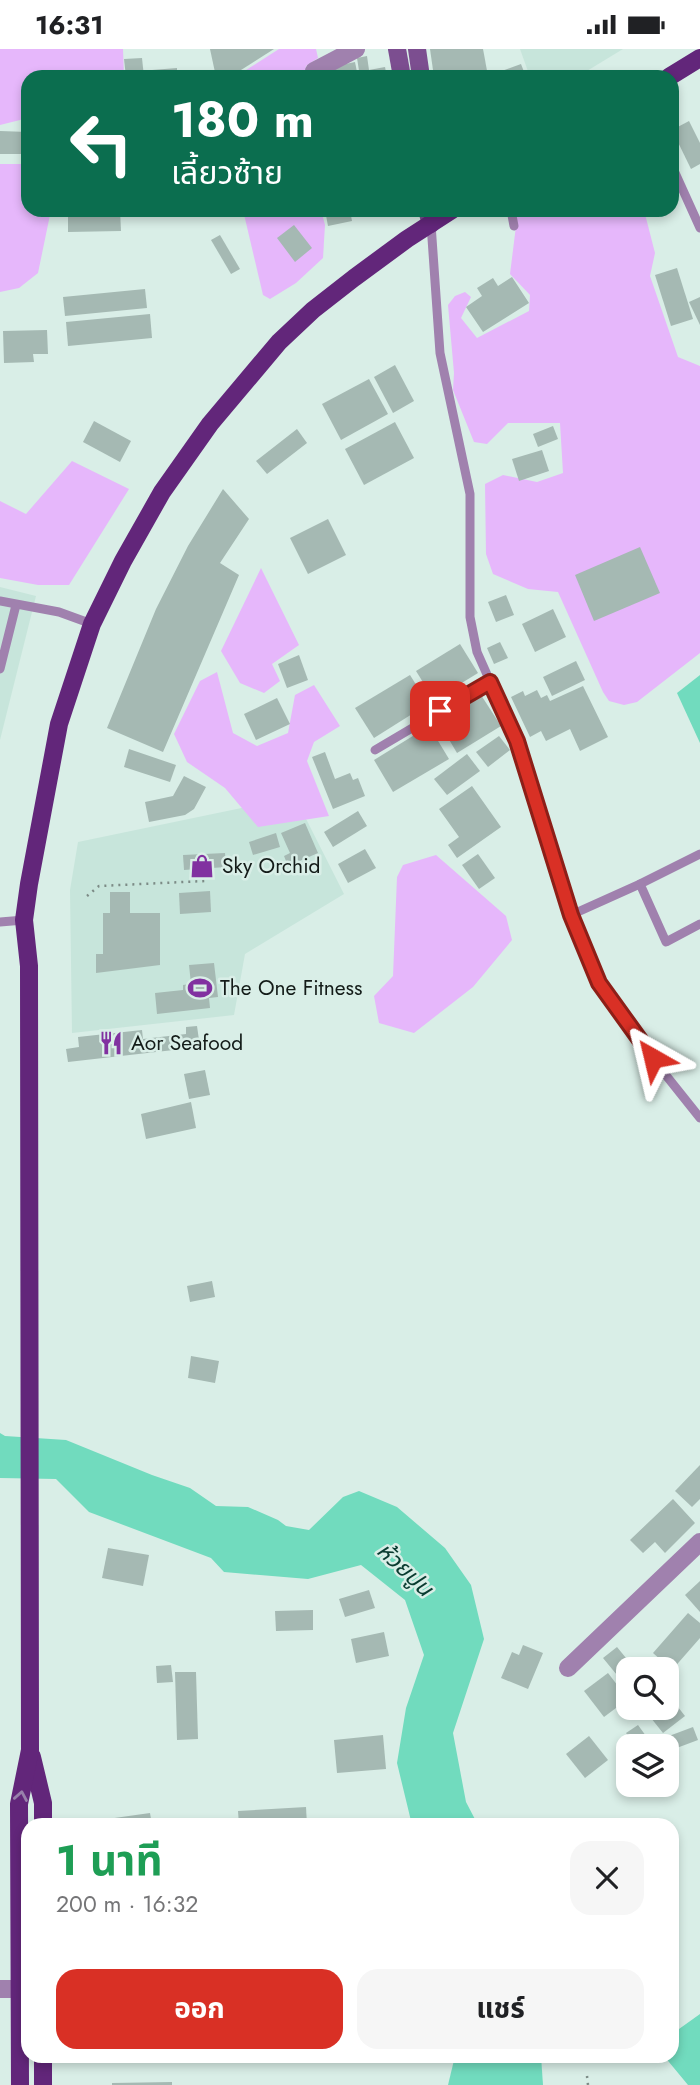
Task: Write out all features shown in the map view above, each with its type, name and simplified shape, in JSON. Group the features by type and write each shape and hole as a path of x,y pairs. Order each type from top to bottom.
{"main road":[{"path":"397,49 401,70"},
{"path":"417,49 420,70"},
{"path":"679,71 700,58"},
{"path":"20,2085 19,1804 30,1750 29,966 24,920 59,724 92,624 123,561 162,492 210,424 279,342 313,310 375,262 427,217"},
{"path":"30,1750 43,1803 43,1818"},
{"path":"43,2063 43,2085"}],"street":[{"path":"316,70 356,49"},
{"path":"568,1668 700,1542"},
{"path":"0,1989 20,1989"}],"lane":[{"path":"679,182 700,228"},
{"path":"430,217 440,353 470,494 470,617 477,652 517,741 571,915 599,983 637,1039 700,1118"},
{"path":"512,217 514,226"},
{"path":"0,601 60,612 92,624"},
{"path":"0,669 16,605"},
{"path":"375,750 490,682"},
{"path":"571,915 700,854"},
{"path":"640,884 666,942 700,923"},
{"path":"0,922 24,920"}],"path":[{"path":"87,896 99,886 205,881"},
{"path":"587,2076 588,2085"}],"shaded area":[{"path":"0,49 123,49 124,70 21,70 21,120 0,125"},
{"path":"279,49 316,49 318,58 306,66 305,70 246,70"},
{"path":"520,49 623,49 588,70 528,70"},
{"path":"0,164 21,164 21,217 50,217 38,273 19,288 0,292"},
{"path":"245,217 323,217 325,225 323,258 296,283 270,299 263,295"},
{"path":"517,217 646,217 655,253 650,276 678,357 700,366 700,653 637,702 624,705 609,701 558,592 528,589 493,574 486,554 485,484 503,475 537,482 563,473 560,423 508,423 487,444 474,442 453,390 448,305 455,296 465,292 471,297 461,318 477,338 529,311 530,295 510,274"},
{"path":"72,461 129,489 69,585 38,585 0,578 0,501 26,514"},
{"path":"261,568 299,645 272,664 280,681 264,693 240,683 221,651"},
{"path":"0,587 36,596 0,740"},
{"path":"217,672 233,733 257,746 288,733 295,695 314,685 340,726 314,742 307,761 329,816 258,827 225,788 187,762 174,734 200,681"},
{"name":"Sky Orchid","path":"295,797 344,894 245,954 234,1015 72,1033 70,890 78,842"},
{"path":"436,855 506,916 512,940 473,987 414,1033 379,1023 374,996 393,976 397,877 403,865"}],"water":[{"path":"700,675 700,743 677,693"},
{"name":"ห้วยปูน","path":"0,1433 5,1436 66,1440 190,1488 216,1506 248,1507 286,1526 309,1530 343,1497 359,1491 397,1507 445,1548 471,1585 484,1639 453,1733 466,1802 474,1818 410,1818 397,1763 406,1708 424,1655 405,1600 361,1565 308,1579 224,1572 211,1558 89,1512 56,1479 0,1478"},
{"path":"700,2014 700,2085 688,2085 670,2063 679,2063 679,2029"},
{"path":"453,2063 541,2063 543,2085 448,2085"}],"building":[{"path":"210,49 274,49 241,70 214,70"},
{"path":"430,49 483,49 487,70 433,70"},
{"path":"367,56 369,70 359,70 357,58"},
{"path":"142,58 143,70 125,70 124,59"},
{"path":"355,62 357,70 331,70 331,67"},
{"path":"521,64 523,70 504,70"},
{"path":"689,121 700,143 700,164 691,169 679,144 679,126"},
{"path":"0,131 21,132 21,154 0,154"},
{"path":"68,217 120,217 121,231 68,232"},
{"path":"326,217 351,217 352,221 328,226"},
{"path":"294,225 312,248 295,262 277,238"},
{"path":"220,235 240,269 231,274 211,240"},
{"path":"677,268 693,319 671,326 655,275"},
{"path":"512,277 529,303 483,332 466,307 482,296 477,288 493,278 498,286"},
{"path":"145,289 147,308 65,316 63,297"},
{"path":"700,297 700,325 689,302"},
{"path":"150,314 152,338 68,346 66,322"},
{"path":"47,330 48,354 33,354 34,362 4,363 3,331"},
{"path":"395,365 414,401 393,413 374,377"},
{"path":"369,379 388,414 341,440 322,404"},
{"path":"94,421 131,441 120,462 83,442"},
{"path":"395,422 414,458 364,485 345,449"},
{"path":"553,426 558,439 538,447 533,434"},
{"path":"297,429 307,443 267,474 256,461"},
{"path":"542,450 549,471 519,481 512,459"},
{"path":"223,489 249,519 220,563 239,575 163,752 107,728 156,609 188,546"},
{"path":"328,519 346,555 308,574 290,538"},
{"path":"640,547 660,593 594,621 575,575"},
{"path":"506,595 514,615 496,622 488,602"},
{"path":"553,609 566,637 535,652 522,624"},
{"path":"500,642 508,658 494,664 487,648"},
{"path":"460,644 478,673 434,700 416,671"},
{"path":"299,655 308,680 287,688 278,664"},
{"path":"576,661 585,680 552,696 543,677"},
{"path":"410,675 428,704 374,738 355,708"},
{"path":"583,686 608,737 580,751 570,729 546,741 541,731 530,737 511,697 523,691 525,696 537,690 541,698 547,695 550,701"},
{"path":"481,695 501,726 457,753 438,721"},
{"path":"277,698 290,724 256,740 244,714"},
{"path":"429,726 449,759 393,792 374,760"},
{"path":"499,736 510,750 488,767 476,752"},
{"path":"129,749 176,765 170,782 124,767"},
{"path":"325,752 335,779 350,773 353,780 358,778 365,796 333,809 312,757"},
{"path":"467,754 480,771 447,795 434,779"},
{"path":"184,776 206,787 194,809 185,815 149,822 145,802 173,796"},
{"path":"472,786 501,827 457,858 448,845 459,837 439,809"},
{"path":"358,811 367,826 333,847 324,832"},
{"path":"305,823 318,853 288,866 284,856 290,853 281,833"},
{"path":"276,833 280,847 253,855 249,842"},
{"path":"365,849 376,868 348,883 338,864"},
{"path":"225,853 226,867 184,870 183,855"},
{"path":"478,854 495,878 479,889 462,865"},
{"path":"210,891 211,912 180,914 179,893"},
{"path":"110,892 130,892 130,913 160,913 160,965 96,973 96,954 103,954 103,913 110,913"},
{"name":"The One Fitness","path":"214,963 218,997 209,998 210,1008 157,1014 155,993 183,990 183,985 191,984 189,965"},
{"name":"Aor Seafood","path":"197,1026 200,1047 68,1062 66,1049 79,1047 78,1037 142,1030 143,1039 186,1034 186,1027"},
{"path":"205,1070 210,1095 189,1099 184,1074"},
{"path":"191,1102 196,1128 146,1139 141,1114"},
{"path":"212,1281 215,1297 190,1302 187,1286"},
{"path":"191,1356 219,1361 215,1383 188,1378"},
{"path":"700,1465 700,1499 692,1507 675,1491"},
{"path":"673,1499 695,1523 665,1553 655,1542 643,1553 630,1540"},
{"path":"108,1548 149,1555 143,1586 102,1578"},
{"path":"700,1581 700,1612 685,1595"},
{"path":"369,1590 375,1608 345,1617 339,1599"},
{"path":"313,1610 313,1630 276,1631 275,1611"},
{"path":"688,1613 700,1623 700,1638 679,1662 679,1657 657,1657 653,1653"},
{"path":"384,1632 389,1656 356,1663 351,1639"},
{"path":"523,1645 543,1653 528,1689 501,1678 512,1652 519,1655"},
{"path":"617,1647 625,1657 616,1657 616,1674 603,1658"},
{"path":"171,1665 173,1682 157,1683 156,1666"},
{"path":"175,1672 196,1672 198,1739 177,1740"},
{"path":"608,1673 616,1683 616,1708 604,1717 584,1691"},
{"path":"679,1708 685,1716 663,1733 653,1720 679,1720"},
{"path":"638,1725 645,1734 627,1734"},
{"path":"693,1727 698,1740 679,1747 679,1734 674,1734"},
{"path":"383,1735 386,1769 337,1773 334,1740"},
{"path":"589,1736 608,1760 585,1778 566,1754"},
{"path":"306,1807 307,1818 238,1818 238,1811"},
{"path":"150,1813 151,1818 114,1818"},
{"path":"172,2082 172,2085 112,2085 112,2083"}],"place":[{"name":"Sky Orchid","path":"202,866"},
{"name":"The One Fitness","path":"200,988"},
{"name":"Aor Seafood","path":"111,1043"}],"route":[{"path":"440,711 490,682 517,741 571,915 599,983 653,1058"}]}
